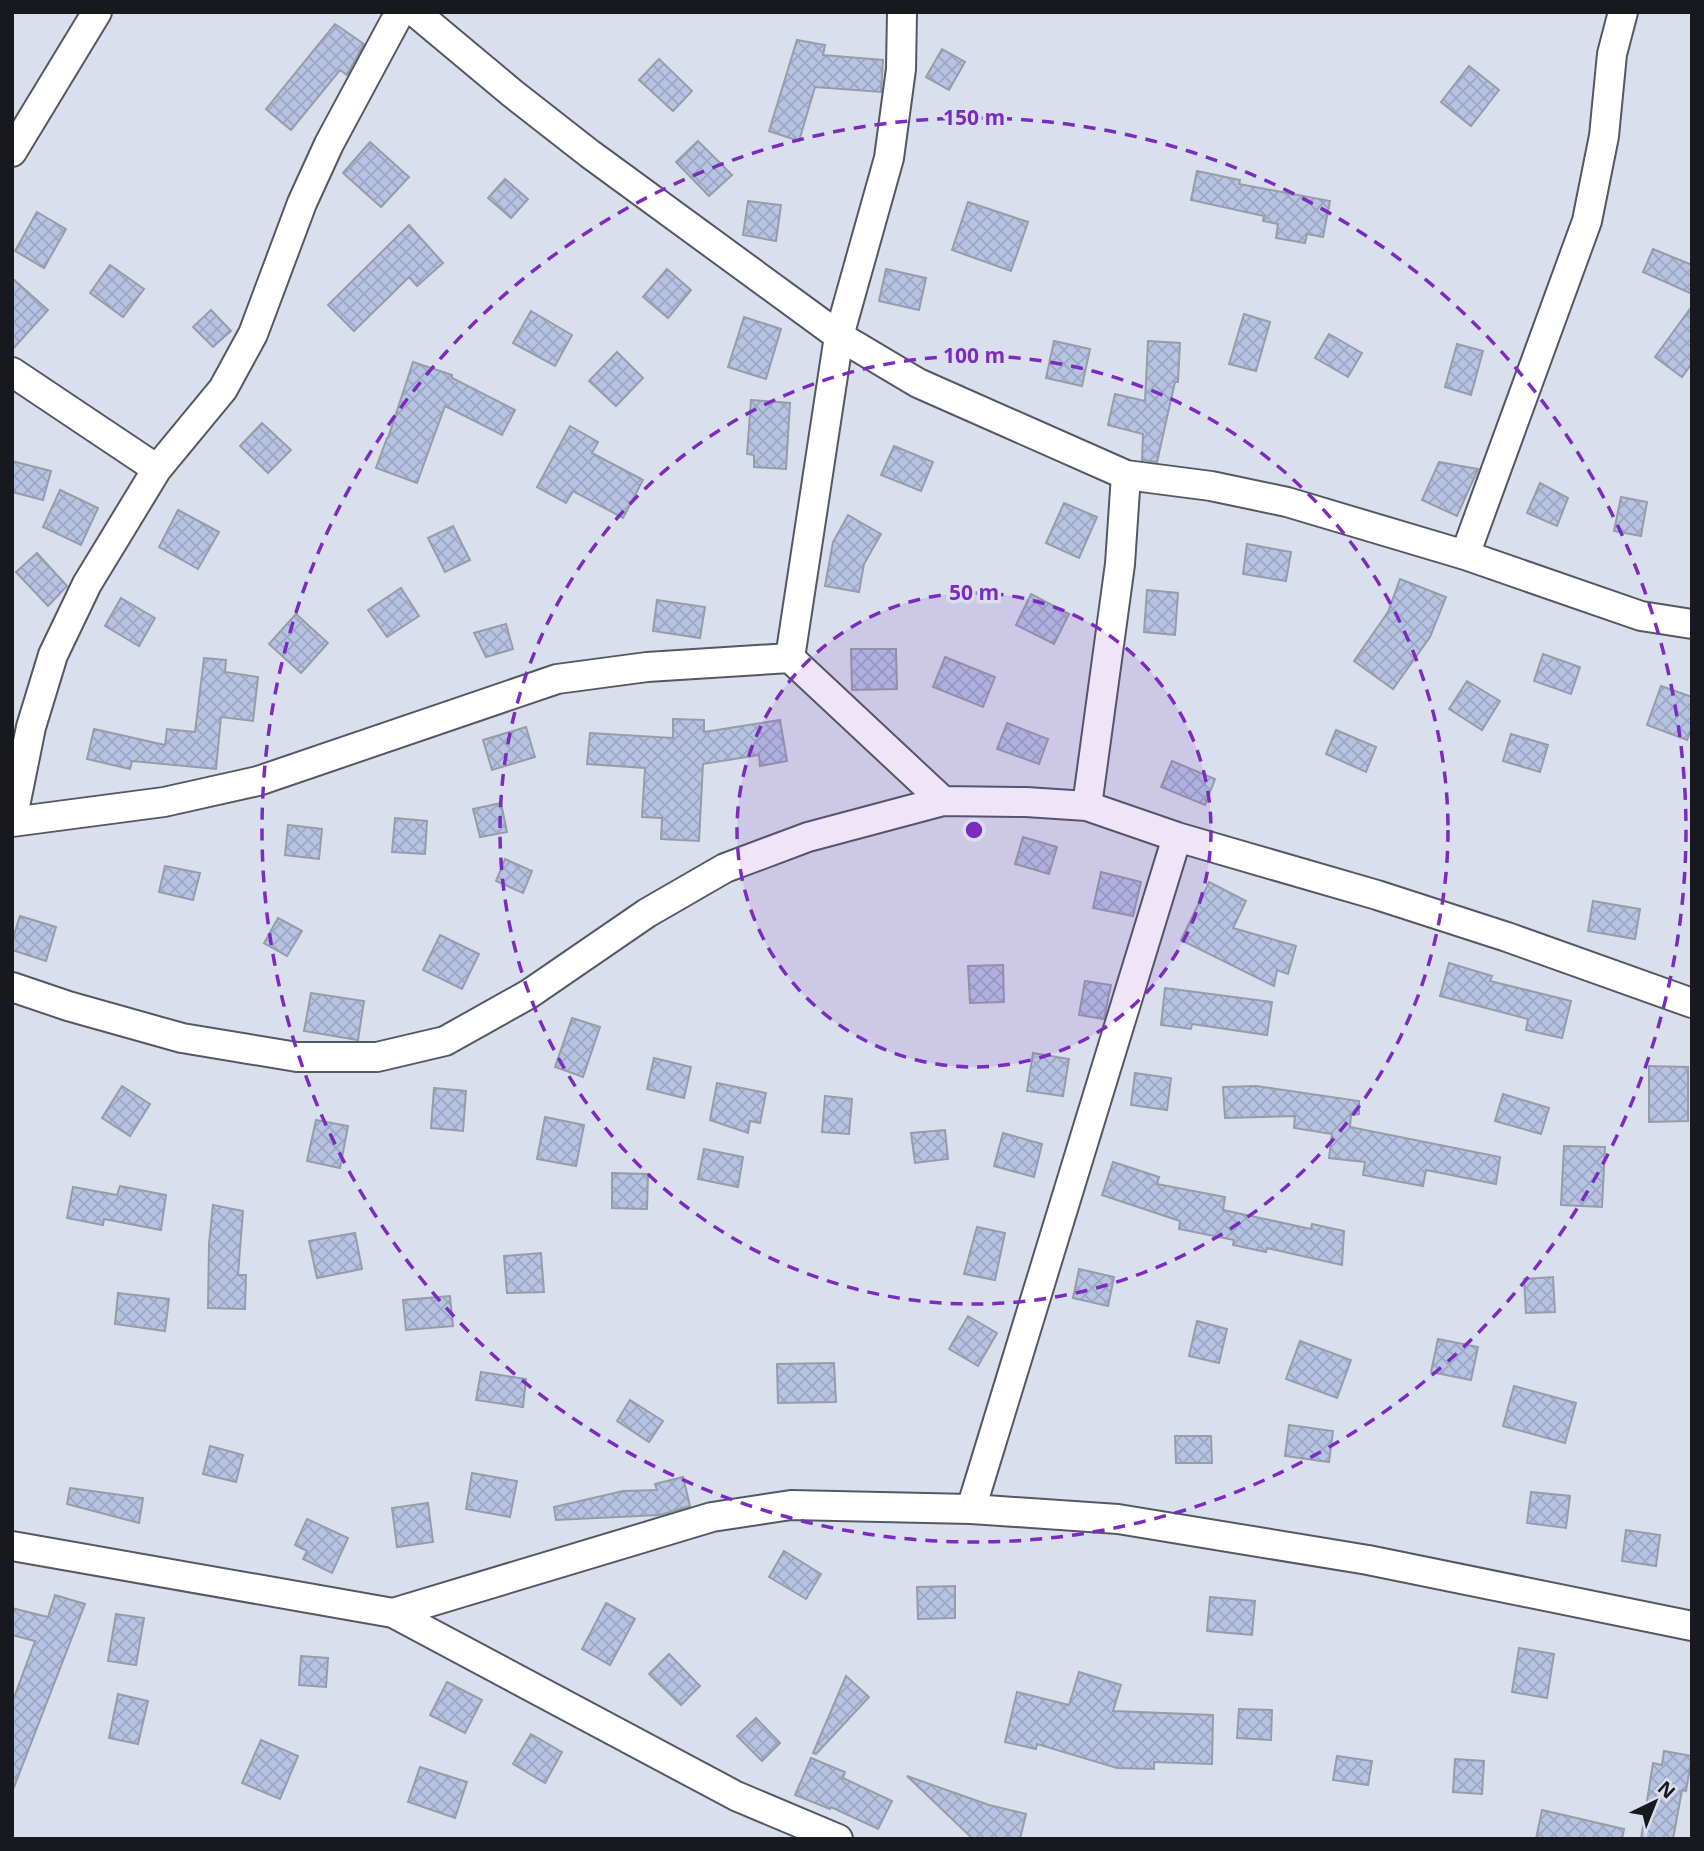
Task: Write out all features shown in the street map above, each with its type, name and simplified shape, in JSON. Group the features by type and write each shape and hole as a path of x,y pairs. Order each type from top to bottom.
{"street":[{"path":"12,152 97,12"},
{"path":"400,12 329,144 302,203 254,334 223,389 157,469 87,584 53,655 31,727 12,822 164,802 258,781 556,679 647,667 790,658 943,801"},
{"path":"415,12 561,131 839,336 918,383 1126,475 1211,486 1287,502 1465,555 1641,616 1692,624"},
{"path":"790,658 839,336 889,158 901,69 902,12"},
{"path":"1465,555 1587,221 1604,136 1612,54 1623,12"},
{"path":"12,372 157,469"},
{"path":"1087,806 1119,564 1126,475"},
{"path":"12,988 182,1038 298,1057 377,1057 445,1041 529,994 647,914 725,868 808,837 943,801 1087,806 1177,837 1390,899 1507,937 1692,1003"},
{"path":"971,1509 1177,837"},
{"path":"393,1613 712,1517 791,1505 971,1509 1118,1519 1367,1560 1692,1626"},
{"path":"12,1546 393,1613 736,1796 838,1839"}],"building":[{"path":"335,24 364,44 347,75 340,70 291,130 266,109"},
{"path":"797,40 825,45 823,55 883,60 881,92 815,87 799,141 769,131"},
{"path":"942,49 965,62 949,90 926,77"},
{"path":"659,59 692,91 673,111 639,80"},
{"path":"1469,66 1499,90 1471,126 1441,102"},
{"path":"698,141 732,175 709,196 676,162"},
{"path":"370,142 409,177 381,207 343,173"},
{"path":"1197,171 1240,180 1239,184 1330,201 1323,237 1307,234 1305,243 1276,238 1278,224 1263,221 1264,216 1191,200"},
{"path":"505,179 528,199 511,218 488,198"},
{"path":"748,201 781,205 776,241 743,235"},
{"path":"968,202 1028,222 1011,271 952,250"},
{"path":"37,212 66,229 44,268 15,251"},
{"path":"409,225 443,263 417,286 409,277 354,331 328,305"},
{"path":"1653,249 1692,265 1692,294 1643,272"},
{"path":"110,265 144,289 123,317 90,293"},
{"path":"667,269 691,290 668,318 643,297"},
{"path":"886,269 926,278 919,310 879,301"},
{"path":"12,278 48,310 12,350"},
{"path":"1692,306 1692,363 1682,377 1655,357"},
{"path":"211,310 231,331 213,347 193,327"},
{"path":"531,311 572,335 555,366 513,343"},
{"path":"1244,314 1270,322 1256,371 1229,364"},
{"path":"744,317 781,329 766,379 728,367"},
{"path":"1329,334 1362,353 1348,377 1315,358"},
{"path":"1054,341 1090,349 1082,386 1046,378"},
{"path":"1148,341 1180,343 1178,382 1175,382 1157,462 1142,460 1143,434 1108,425 1115,394 1145,401"},
{"path":"1457,344 1483,351 1471,395 1445,387"},
{"path":"617,352 643,378 616,406 589,381"},
{"path":"413,362 452,375 452,378 515,410 502,435 445,406 417,483 376,468"},
{"path":"751,400 790,403 786,469 754,467 754,455 747,454"},
{"path":"262,423 291,450 268,473 240,446"},
{"path":"570,426 598,442 592,453 643,480 623,518 573,491 566,503 537,487"},
{"path":"894,446 933,462 921,491 881,475"},
{"path":"12,461 51,471 43,500 12,492"},
{"path":"1439,462 1478,469 1457,516 1422,500"},
{"path":"1540,483 1568,498 1557,526 1527,513"},
{"path":"60,490 98,508 81,545 43,527"},
{"path":"1621,497 1647,502 1641,536 1614,531"},
{"path":"1064,503 1097,517 1079,558 1046,543"},
{"path":"178,510 219,532 198,569 159,547"},
{"path":"848,515 881,534 864,564 859,592 825,586 833,542"},
{"path":"453,526 470,560 445,572 428,538"},
{"path":"1247,544 1291,552 1286,581 1243,574"},
{"path":"37,553 67,586 48,606 16,572"},
{"path":"1400,579 1446,597 1430,637 1393,689 1354,661 1388,612"},
{"path":"401,588 419,616 387,637 368,610"},
{"path":"1147,590 1178,593 1175,635 1144,632"},
{"path":"1031,594 1069,614 1054,644 1016,625"},
{"path":"121,598 155,618 139,646 105,626"},
{"path":"657,600 705,607 700,638 653,631"},
{"path":"296,614 328,643 301,673 269,644"},
{"path":"506,624 513,649 486,657 474,633"},
{"path":"851,649 896,649 897,689 852,690"},
{"path":"1543,654 1580,667 1571,694 1534,681"},
{"path":"945,657 995,677 983,707 933,687"},
{"path":"204,658 226,660 225,672 258,677 253,721 221,717 216,769 132,761 130,769 87,759 94,729 165,745 167,729 195,732"},
{"path":"1467,681 1500,701 1482,730 1449,709"},
{"path":"1661,686 1692,697 1692,727 1687,740 1647,725"},
{"path":"673,719 704,720 704,732 780,720 787,761 760,766 759,755 703,764 699,841 661,839 662,818 642,817 645,768 587,764 590,733 673,738"},
{"path":"1007,723 1048,739 1039,764 997,749"},
{"path":"526,727 535,757 492,770 483,740"},
{"path":"1336,730 1376,747 1366,772 1326,754"},
{"path":"1511,734 1548,745 1540,772 1503,761"},
{"path":"1172,761 1215,779 1205,805 1161,787"},
{"path":"501,803 507,832 480,837 473,809"},
{"path":"395,818 427,821 425,854 392,852"},
{"path":"288,825 322,829 319,859 285,855"},
{"path":"1023,837 1057,847 1049,874 1015,864"},
{"path":"505,859 532,871 523,893 496,881"},
{"path":"165,866 200,873 193,900 159,892"},
{"path":"1101,872 1141,882 1133,916 1093,908"},
{"path":"1209,882 1246,901 1233,928 1296,946 1288,974 1277,970 1274,986 1181,940"},
{"path":"1593,901 1640,909 1635,939 1588,931"},
{"path":"20,916 56,927 46,961 12,950"},
{"path":"278,918 302,931 287,956 264,943"},
{"path":"440,935 479,954 462,989 423,970"},
{"path":"1449,963 1492,976 1490,981 1571,1001 1562,1038 1526,1030 1528,1019 1440,996"},
{"path":"1003,965 1004,1002 970,1003 968,966"},
{"path":"1085,981 1111,985 1104,1019 1079,1015"},
{"path":"1165,988 1272,1002 1267,1035 1192,1024 1191,1029 1161,1025"},
{"path":"311,993 364,1001 358,1040 304,1031"},
{"path":"572,1018 600,1027 583,1077 555,1067"},
{"path":"1033,1053 1069,1059 1063,1096 1027,1091"},
{"path":"654,1058 691,1067 684,1098 647,1089"},
{"path":"1649,1066 1688,1067 1688,1121 1649,1122"},
{"path":"1135,1073 1171,1078 1167,1110 1131,1105"},
{"path":"717,1083 766,1093 760,1123 750,1121 748,1133 710,1120"},
{"path":"122,1086 150,1104 130,1136 102,1118"},
{"path":"1256,1086 1359,1101 1359,1114 1351,1115 1350,1127 1500,1157 1496,1184 1426,1170 1423,1186 1363,1175 1365,1162 1329,1158 1332,1134 1294,1128 1295,1116 1225,1118 1223,1087"},
{"path":"434,1088 466,1091 463,1131 431,1128"},
{"path":"1503,1094 1549,1108 1541,1134 1495,1121"},
{"path":"825,1096 852,1099 849,1134 822,1132"},
{"path":"545,1117 584,1125 576,1166 537,1159"},
{"path":"316,1120 348,1126 340,1168 307,1161"},
{"path":"945,1130 948,1159 915,1163 911,1133"},
{"path":"1003,1133 1042,1144 1034,1177 994,1166"},
{"path":"1564,1146 1605,1147 1602,1207 1561,1205"},
{"path":"704,1149 743,1157 738,1187 698,1179"},
{"path":"1113,1162 1159,1177 1157,1184 1225,1197 1223,1210 1311,1229 1312,1224 1344,1231 1342,1265 1267,1248 1266,1252 1233,1245 1234,1240 1179,1229 1180,1221 1102,1195"},
{"path":"612,1173 648,1174 647,1209 612,1208"},
{"path":"120,1186 166,1195 161,1230 104,1219 103,1225 67,1218 73,1187 117,1195"},
{"path":"213,1205 243,1211 238,1275 246,1275 245,1309 208,1308 209,1244"},
{"path":"977,1227 1005,1233 995,1280 964,1274"},
{"path":"355,1233 362,1269 317,1278 309,1241"},
{"path":"541,1253 544,1292 507,1293 504,1256"},
{"path":"1079,1269 1114,1277 1108,1306 1073,1298"},
{"path":"1553,1277 1555,1312 1526,1313 1524,1279"},
{"path":"118,1293 169,1299 165,1331 115,1324"},
{"path":"450,1296 453,1326 406,1330 403,1300"},
{"path":"968,1316 997,1333 978,1366 949,1349"},
{"path":"1197,1321 1227,1329 1219,1363 1189,1356"},
{"path":"1438,1339 1478,1347 1471,1380 1431,1372"},
{"path":"1300,1341 1351,1360 1337,1398 1286,1379"},
{"path":"834,1363 836,1402 778,1403 777,1364"},
{"path":"481,1372 526,1379 523,1407 476,1400"},
{"path":"1514,1386 1576,1403 1565,1443 1503,1426"},
{"path":"630,1400 663,1421 649,1442 617,1421"},
{"path":"1289,1425 1333,1431 1329,1462 1285,1456"},
{"path":"1175,1436 1211,1436 1212,1463 1176,1463"},
{"path":"210,1446 243,1455 236,1482 203,1474"},
{"path":"472,1473 517,1481 510,1517 466,1509"},
{"path":"683,1477 690,1506 660,1515 556,1520 554,1507 623,1491 657,1490 655,1484"},
{"path":"70,1488 143,1498 139,1523 67,1504"},
{"path":"1531,1492 1570,1496 1566,1528 1527,1523"},
{"path":"428,1503 433,1542 397,1547 392,1508"},
{"path":"307,1519 348,1538 332,1573 303,1559 307,1551 295,1545"},
{"path":"1626,1530 1660,1535 1656,1566 1622,1561"},
{"path":"784,1551 821,1574 806,1599 769,1577"},
{"path":"955,1586 955,1618 918,1619 917,1587"},
{"path":"55,1595 85,1604 14,1787 12,1703 35,1641 12,1635 12,1608 48,1617"},
{"path":"1210,1597 1255,1601 1252,1635 1207,1631"},
{"path":"606,1603 635,1619 610,1665 582,1649"},
{"path":"116,1614 144,1618 136,1665 108,1661"},
{"path":"1519,1648 1554,1654 1547,1698 1512,1692"},
{"path":"669,1654 700,1686 681,1705 649,1674"},
{"path":"301,1656 328,1658 326,1687 299,1685"},
{"path":"1079,1672 1121,1685 1113,1711 1213,1715 1212,1764 1154,1762 1154,1769 1117,1768 1037,1744 1036,1749 1005,1742 1017,1692 1069,1705"},
{"path":"846,1676 869,1697 816,1754 813,1753"},
{"path":"447,1682 482,1700 465,1733 430,1715"},
{"path":"118,1694 148,1701 138,1744 109,1738"},
{"path":"1239,1709 1272,1710 1271,1740 1237,1738"},
{"path":"756,1718 780,1743 762,1761 737,1736"},
{"path":"531,1734 562,1752 545,1783 513,1764"},
{"path":"261,1740 298,1756 280,1799 242,1783"},
{"path":"1664,1751 1692,1756 1686,1791 1682,1790 1673,1839 1641,1839 1653,1763 1662,1765"},
{"path":"1337,1756 1372,1761 1368,1785 1333,1780"},
{"path":"811,1758 845,1772 843,1778 892,1801 878,1829 831,1807 830,1809 795,1795"},
{"path":"1455,1759 1484,1761 1482,1794 1453,1792"},
{"path":"420,1767 467,1782 455,1818 408,1802"},
{"path":"907,1776 989,1805 1026,1814 1020,1839 973,1839"},
{"path":"1542,1810 1624,1829 1622,1839 1536,1839"}]}
